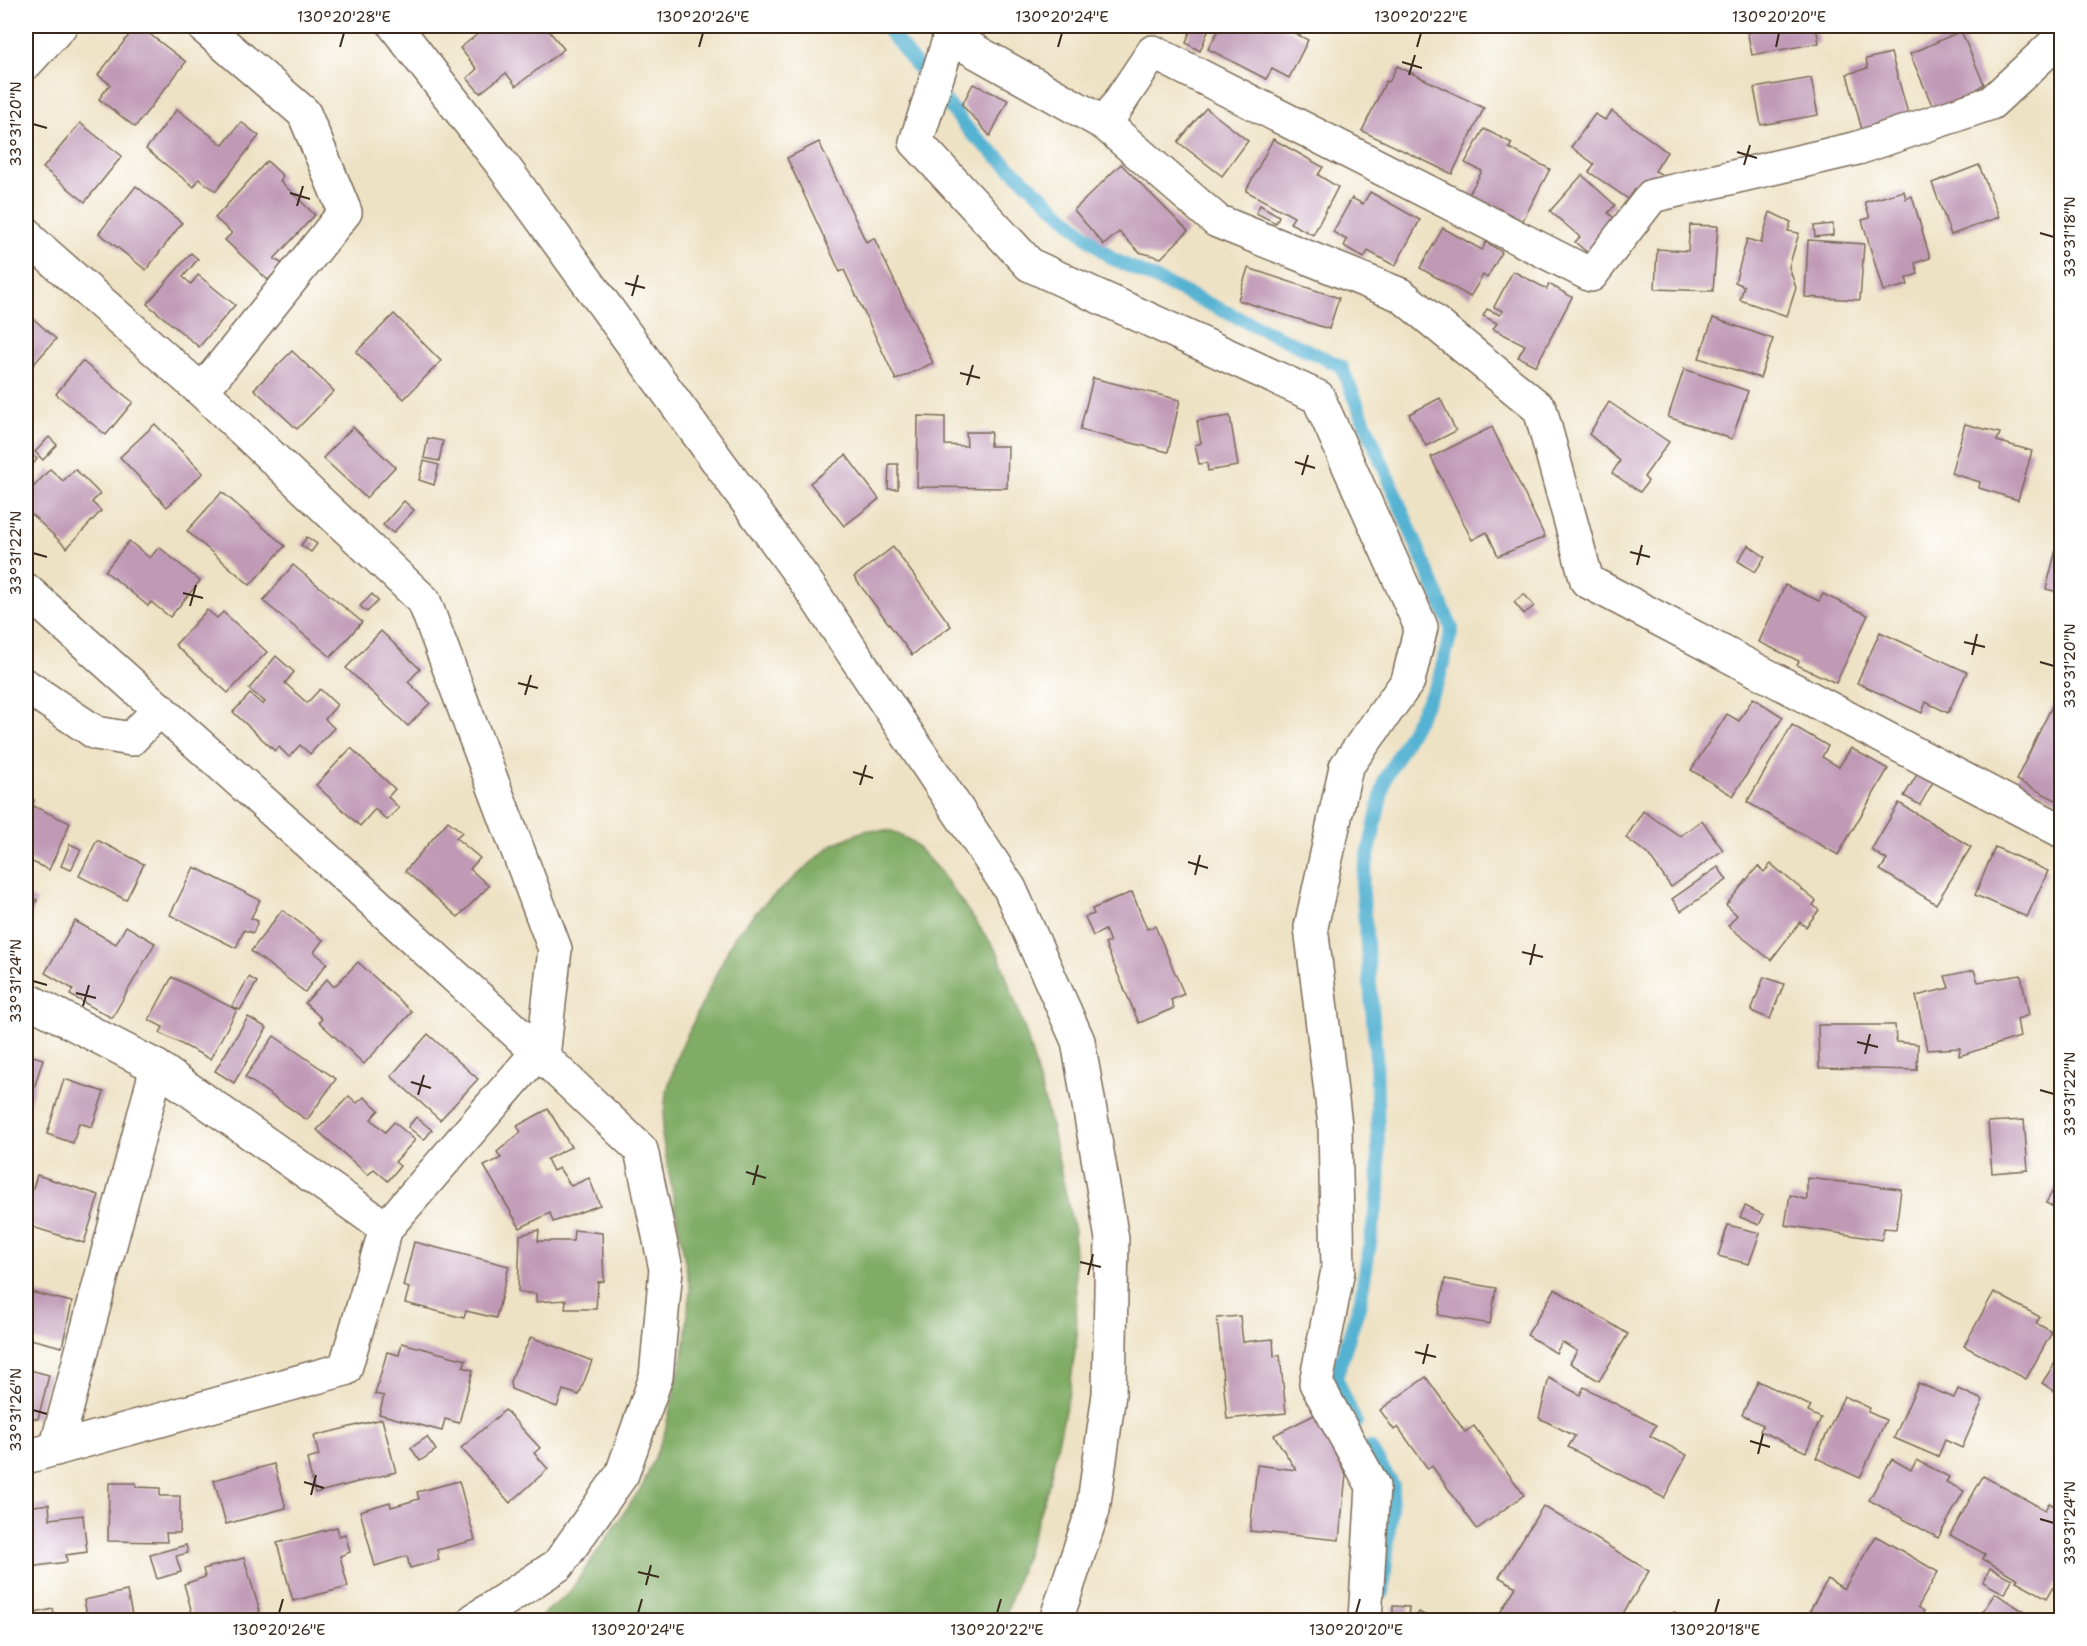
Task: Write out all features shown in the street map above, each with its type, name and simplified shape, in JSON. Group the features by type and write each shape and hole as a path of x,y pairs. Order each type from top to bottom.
{"street":[{"path":"26,63 60,26"},
{"path":"202,392 345,212 304,112 203,26"},
{"path":"395,26 501,163 808,585 1010,890 1078,1041 1112,1239 1109,1394 1093,1510 1056,1620"},
{"path":"1365,1620 1373,1486 1316,1383 1338,1270 1335,1125 1311,927 1346,767 1408,681 1421,627 1318,396 1030,265 916,142 939,70 948,31 1105,124 1217,221 1401,295 1540,409 1587,581 2061,831"},
{"path":"1105,124 1153,52 1591,275 1652,196 1858,148 1991,102 2061,37"},
{"path":"26,233 28,238 202,392 424,601 555,949 541,1054 386,1228 345,1369 40,1453"},
{"path":"26,590 541,1054 642,1150 666,1269 656,1377 622,1474 558,1565 474,1620"},
{"path":"26,686 96,733 131,739 160,709"},
{"path":"26,999 157,1067 386,1228"},
{"path":"40,1453 157,1067"}],"green space":[{"path":"866,830 892,831 913,842 941,873 998,953 1026,1033 1050,1122 1074,1231 1077,1336 1070,1388 1048,1488 1004,1620 536,1620 569,1593 643,1485 664,1435 685,1344 690,1289 662,1135 666,1094 678,1054 735,935 764,904 833,844"}],"building":[{"path":"136,26 186,62 135,127 99,99 110,84 98,75"},
{"path":"488,26 545,26 564,49 516,86 506,73 480,93 467,78 477,69 460,48"},
{"path":"1192,26 1210,26 1200,51 1186,43"},
{"path":"1221,26 1281,26 1308,40 1289,78 1272,69 1266,79 1208,49"},
{"path":"1746,26 1816,26 1819,43 1752,55"},
{"path":"1961,31 1984,84 1978,88 1980,95 1935,112 1910,54"},
{"path":"1891,53 1909,117 1862,130 1847,74 1868,68 1866,59"},
{"path":"1397,66 1484,108 1452,174 1362,131 1386,81 1389,82"},
{"path":"1811,78 1818,115 1761,125 1754,88"},
{"path":"973,84 1008,100 990,136 962,105"},
{"path":"1206,108 1248,141 1222,176 1178,142"},
{"path":"177,109 223,145 241,122 259,136 216,191 199,179 194,187 146,149"},
{"path":"1612,111 1667,152 1655,171 1663,175 1640,207 1589,172 1594,164 1571,147 1595,114 1605,120"},
{"path":"80,123 122,156 85,202 43,168"},
{"path":"1484,129 1512,143 1509,148 1550,169 1522,222 1469,194 1482,171 1465,163"},
{"path":"1273,139 1323,167 1318,175 1338,187 1313,235 1290,223 1294,217 1246,191"},
{"path":"819,142 866,242 874,238 933,363 896,380 844,270 840,272 787,158"},
{"path":"267,161 283,176 280,181 315,215 274,259 283,264 268,280 225,240 232,233 215,218"},
{"path":"1121,164 1188,231 1161,258 1139,252 1119,232 1104,245 1074,210"},
{"path":"1979,165 1999,217 1951,235 1932,183"},
{"path":"1582,175 1615,205 1608,213 1619,222 1590,255 1575,242 1580,237 1550,211"},
{"path":"136,186 182,223 146,270 99,233"},
{"path":"1904,191 1906,199 1912,196 1930,258 1915,263 1918,274 1906,278 1908,285 1883,291 1862,220 1870,218 1865,202"},
{"path":"1370,192 1420,220 1395,266 1368,251 1364,258 1344,246 1347,240 1333,232 1352,198 1363,204"},
{"path":"1260,205 1279,216 1276,223 1256,213"},
{"path":"1770,212 1791,222 1788,231 1799,233 1789,267 1796,288 1787,316 1740,300 1744,286 1735,282 1747,239 1761,243"},
{"path":"1833,224 1833,235 1815,237 1814,226"},
{"path":"1690,225 1718,226 1713,291 1655,289 1657,249 1688,251"},
{"path":"1443,228 1482,250 1486,242 1502,252 1487,278 1483,275 1470,297 1420,268"},
{"path":"1808,240 1864,244 1860,300 1805,297"},
{"path":"191,253 198,259 183,277 191,284 198,275 235,305 199,347 147,304"},
{"path":"1248,268 1339,298 1329,329 1238,300"},
{"path":"1513,271 1547,289 1549,284 1572,297 1536,366 1518,357 1525,345 1493,329 1497,323 1483,316 1487,309 1500,315 1503,311 1494,307"},
{"path":"26,312 56,339 27,372 26,370"},
{"path":"394,314 441,361 404,399 356,352"},
{"path":"1713,318 1773,339 1760,378 1699,358"},
{"path":"292,351 334,391 297,429 254,389"},
{"path":"82,361 133,402 106,435 56,394"},
{"path":"1684,369 1748,391 1732,439 1668,417"},
{"path":"1093,378 1180,400 1168,452 1080,430"},
{"path":"1440,398 1456,431 1426,446 1409,414"},
{"path":"1609,402 1669,442 1644,477 1648,481 1640,492 1612,473 1620,461 1589,434"},
{"path":"918,416 945,417 945,445 967,446 966,432 991,432 990,446 1008,446 1007,488 917,487"},
{"path":"1230,416 1238,466 1208,471 1207,463 1199,464 1195,445 1201,443 1197,421"},
{"path":"155,424 203,473 167,507 120,457"},
{"path":"1965,424 2000,433 1997,441 2032,451 2018,500 1979,488 1980,482 1951,473"},
{"path":"353,427 395,467 366,498 323,458"},
{"path":"1492,427 1545,537 1498,556 1487,532 1472,540 1431,457"},
{"path":"49,437 57,445 43,460 35,452"},
{"path":"428,438 443,441 439,461 424,458"},
{"path":"30,453 37,459 26,473 26,459"},
{"path":"846,455 879,499 844,526 810,483"},
{"path":"424,461 439,465 434,485 419,480"},
{"path":"889,464 898,464 898,489 888,489"},
{"path":"50,469 63,481 75,469 100,494 92,502 101,511 67,548 26,509 26,495"},
{"path":"222,492 285,546 250,585 187,531"},
{"path":"404,501 414,510 393,533 383,525"},
{"path":"307,537 317,544 311,552 301,545"},
{"path":"129,541 150,558 159,547 200,581 170,617 151,602 148,606 105,571"},
{"path":"1748,545 1765,557 1755,572 1738,561"},
{"path":"893,547 951,626 912,655 854,577"},
{"path":"2056,550 2062,552 2062,593 2046,589"},
{"path":"293,565 362,622 331,657 263,601"},
{"path":"1785,585 1819,601 1823,594 1868,615 1836,683 1797,665 1799,661 1759,642"},
{"path":"372,594 378,601 367,612 360,606"},
{"path":"1524,594 1534,606 1524,614 1514,602"},
{"path":"207,610 217,618 223,612 267,652 228,693 175,645"},
{"path":"381,631 420,669 408,682 430,703 408,726 346,668"},
{"path":"1880,632 1967,672 1948,713 1926,702 1922,713 1857,683"},
{"path":"276,656 294,672 285,683 307,703 320,689 337,705 325,719 334,728 310,754 300,745 289,757 279,747 275,751 233,712 250,694 263,705 265,702 249,689"},
{"path":"1753,698 1783,717 1733,796 1691,770 1727,714 1739,721"},
{"path":"2054,702 2062,706 2062,803 2016,780"},
{"path":"1792,725 1828,746 1822,757 1839,767 1851,748 1888,769 1838,855 1747,802"},
{"path":"351,748 395,789 388,797 399,808 387,820 375,809 360,826 316,785"},
{"path":"1918,773 1933,782 1920,805 1904,796"},
{"path":"26,796 34,800 31,805 70,823 49,870 26,859"},
{"path":"1899,803 1971,847 1936,904 1880,870 1887,860 1871,850"},
{"path":"1643,811 1680,836 1702,820 1723,850 1671,887 1648,854 1626,838"},
{"path":"448,821 462,832 456,838 480,858 470,869 489,886 458,917 405,871"},
{"path":"97,840 144,864 126,900 79,876"},
{"path":"70,844 81,849 71,870 61,866"},
{"path":"1995,847 2048,871 2027,917 1975,895"},
{"path":"1771,864 1816,901 1813,905 1819,910 1806,927 1800,922 1771,960 1728,926 1737,915 1726,905 1758,866 1764,872"},
{"path":"194,867 260,900 251,918 258,921 253,933 244,930 236,948 170,915"},
{"path":"1718,867 1727,880 1681,911 1672,899"},
{"path":"1132,892 1147,929 1155,926 1184,994 1171,1000 1174,1008 1139,1023 1105,944 1110,942 1105,930 1093,936 1085,917 1094,914 1092,909"},
{"path":"26,896 37,900 26,932"},
{"path":"282,910 323,940 314,952 327,963 305,992 251,951"},
{"path":"75,921 116,944 126,926 155,943 112,1018 70,995 73,989 45,973"},
{"path":"358,962 412,1012 364,1064 319,1022 322,1019 305,1003 327,979 334,987"},
{"path":"1974,970 1978,982 2021,975 2029,1015 2017,1019 2020,1037 1959,1056 1960,1048 1927,1050 1916,996 1949,988 1945,976"},
{"path":"172,977 237,1010 210,1059 160,1033 163,1027 149,1020"},
{"path":"249,977 257,982 240,1010 232,1006"},
{"path":"1764,977 1784,984 1770,1019 1751,1011"},
{"path":"248,1017 267,1028 234,1083 215,1071"},
{"path":"1818,1025 1895,1025 1896,1042 1918,1044 1917,1070 1819,1068"},
{"path":"428,1034 478,1079 440,1120 391,1076"},
{"path":"274,1036 336,1079 307,1120 245,1077"},
{"path":"26,1054 43,1059 28,1108 26,1107"},
{"path":"64,1079 104,1092 92,1127 79,1123 73,1143 47,1134"},
{"path":"349,1096 357,1103 364,1097 379,1110 371,1119 385,1132 394,1122 415,1140 395,1162 400,1166 388,1181 374,1169 368,1175 317,1130"},
{"path":"548,1109 571,1147 547,1159 553,1171 559,1168 571,1186 589,1178 600,1205 553,1222 550,1213 520,1228 484,1166 501,1158 497,1152 521,1132 517,1126"},
{"path":"416,1117 432,1130 424,1140 408,1127"},
{"path":"2024,1120 2028,1170 1992,1173 1988,1122"},
{"path":"2062,1174 2062,1212 2046,1203"},
{"path":"37,1175 99,1195 84,1243 26,1225 26,1211"},
{"path":"1807,1178 1901,1189 1896,1229 1884,1228 1882,1240 1785,1225 1790,1195 1807,1200"},
{"path":"1745,1206 1764,1215 1759,1225 1740,1217"},
{"path":"1728,1225 1760,1233 1749,1264 1718,1256"},
{"path":"539,1230 538,1241 573,1241 574,1230 602,1233 604,1281 598,1282 596,1309 565,1309 566,1300 536,1302 536,1294 518,1292 520,1235"},
{"path":"414,1242 509,1266 496,1318 466,1311 464,1318 405,1303 409,1288 403,1286"},
{"path":"1445,1279 1496,1288 1490,1324 1438,1315"},
{"path":"1555,1289 1628,1334 1599,1381 1570,1363 1577,1351 1562,1342 1556,1353 1527,1335"},
{"path":"26,1291 72,1302 62,1347 26,1338"},
{"path":"1994,1292 2040,1317 2036,1323 2052,1332 2026,1379 1964,1346"},
{"path":"1240,1316 1243,1342 1273,1339 1274,1356 1280,1355 1286,1413 1227,1419 1217,1318"},
{"path":"531,1337 592,1361 579,1395 563,1390 557,1407 511,1389 510,1381"},
{"path":"402,1343 466,1360 463,1367 473,1370 459,1423 445,1419 442,1431 379,1414 384,1396 375,1394 387,1352 399,1355"},
{"path":"2062,1352 2062,1396 2042,1383"},
{"path":"26,1369 49,1375 38,1419 26,1416"},
{"path":"1426,1377 1465,1432 1474,1426 1524,1495 1477,1529 1432,1466 1428,1469 1398,1427 1394,1430 1380,1410"},
{"path":"1549,1378 1580,1395 1584,1387 1656,1425 1650,1436 1687,1455 1664,1498 1568,1447 1575,1436 1539,1418"},
{"path":"1758,1381 1811,1406 1808,1412 1821,1418 1806,1452 1760,1431 1763,1425 1742,1415"},
{"path":"1918,1383 1954,1398 1958,1389 1983,1400 1962,1448 1945,1440 1938,1457 1894,1438"},
{"path":"1844,1396 1870,1408 1868,1412 1886,1420 1860,1478 1816,1458"},
{"path":"505,1410 540,1448 534,1453 548,1469 510,1503 461,1448"},
{"path":"1316,1414 1346,1475 1339,1540 1250,1531 1257,1465 1296,1470 1274,1435"},
{"path":"382,1419 396,1472 315,1493 307,1459 319,1456 314,1436"},
{"path":"427,1437 436,1450 420,1461 411,1448"},
{"path":"1892,1459 1911,1470 1917,1460 1949,1477 1946,1482 1964,1491 1938,1538 1869,1500"},
{"path":"274,1464 286,1508 226,1524 214,1480"},
{"path":"1983,1476 2045,1510 2049,1503 2062,1510 2062,1572 2047,1598 1983,1559 1985,1554 1950,1535"},
{"path":"459,1481 475,1540 437,1550 439,1560 410,1568 407,1556 375,1566 360,1511 390,1502 391,1507 419,1499 417,1492"},
{"path":"109,1483 136,1483 136,1487 160,1488 160,1496 180,1496 180,1533 166,1533 167,1542 108,1541"},
{"path":"49,1504 50,1519 83,1515 87,1552 66,1555 67,1562 29,1567 26,1507"},
{"path":"1543,1506 1649,1571 1619,1620 1505,1620 1498,1616 1516,1587 1499,1577"},
{"path":"337,1527 339,1536 345,1534 350,1552 340,1556 348,1587 293,1601 277,1543"},
{"path":"1876,1536 1938,1572 1918,1607 1924,1611 1918,1620 1828,1620 1810,1610 1828,1579 1844,1589"},
{"path":"186,1545 188,1553 176,1556 181,1572 157,1579 150,1555"},
{"path":"244,1558 260,1612 229,1620 194,1620 184,1584 205,1577 203,1569"},
{"path":"1990,1568 2012,1579 2005,1594 1983,1582"},
{"path":"127,1591 133,1620 88,1620 84,1600"},
{"path":"1995,1593 2037,1620 1977,1620"},
{"path":"1393,1606 1409,1607 1408,1620 1393,1620"},
{"path":"53,1609 55,1620 26,1620 26,1615"},
{"path":"1419,1612 1434,1620 1415,1620"},
{"path":"1674,1612 1688,1620 1668,1620"}],"waterway":[{"path":"885,26 971,133 1111,258 1341,366 1452,629 1438,682 1385,779 1362,883 1376,1057 1379,1190 1360,1303 1336,1377 1356,1423"},
{"path":"1370,1448 1393,1486 1383,1592"}]}
